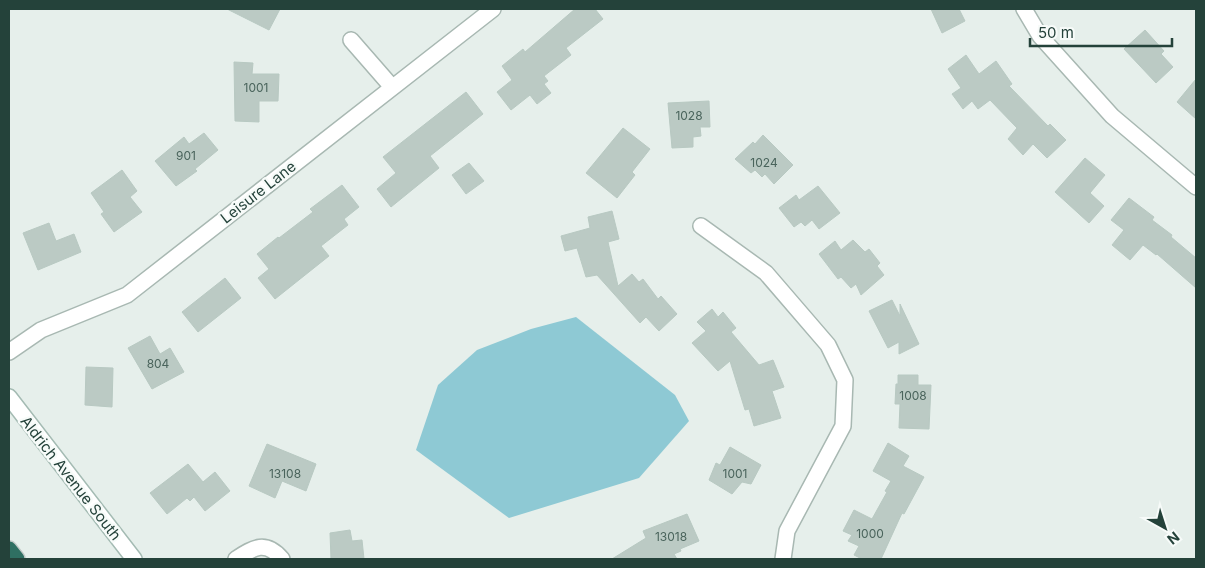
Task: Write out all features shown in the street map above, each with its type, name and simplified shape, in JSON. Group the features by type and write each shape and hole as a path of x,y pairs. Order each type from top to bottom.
{"highway":[{"path":"9,548 17,559"}],"street":[{"name":"Leisure Lane","path":"9,352 41,330 126,295 493,9"},
{"path":"1024,9 1040,36 1112,116 1196,187"},
{"path":"351,40 392,87"},
{"path":"701,226 766,273 828,345 845,380 843,426 787,531 783,559"},
{"name":"Aldrich Avenue South","path":"9,397 134,559"},
{"path":"236,559 245,553 262,547 270,548 282,559"}],"water":[{"path":"576,317 675,395 689,421 639,478 509,518 416,450 438,385 477,350 531,329"}],"building":[{"path":"227,9 280,9 269,30"},
{"path":"575,9 595,9 603,19 566,48 571,55 544,76 548,81 544,84 551,93 537,104 530,95 511,110 497,92 512,80 502,66 523,49 525,52"},
{"path":"931,9 959,9 965,21 942,33"},
{"path":"1145,30 1164,51 1161,54 1173,67 1156,83 1124,49"},
{"path":"966,55 979,74 996,61 1012,84 1009,86 1048,126 1050,124 1066,140 1047,158 1033,144 1023,155 1008,139 1017,128 990,100 978,109 972,101 963,109 952,94 961,88 948,69"},
{"path":"234,62 253,63 252,74 279,74 278,101 259,101 259,122 235,121"},
{"path":"1196,79 1196,119 1177,102"},
{"path":"466,92 483,114 430,156 439,168 391,207 377,189 396,173 383,157"},
{"path":"709,101 710,127 700,127 701,136 693,137 693,147 672,148 668,103"},
{"path":"623,128 650,149 632,172 635,175 617,198 586,173"},
{"path":"204,133 218,150 195,169 197,171 176,186 155,161 184,137 189,144"},
{"path":"763,135 793,165 774,184 765,174 762,177 755,170 751,173 735,159 753,142 755,144"},
{"path":"1085,158 1105,175 1090,193 1104,206 1089,223 1055,192"},
{"path":"469,163 484,181 466,194 452,175"},
{"path":"122,170 137,191 130,197 142,212 114,232 101,214 104,212 91,193"},
{"path":"342,185 359,207 344,219 348,225 321,246 329,256 275,299 258,278 269,269 257,254 313,212 310,209"},
{"path":"818,186 840,213 819,229 812,220 805,226 801,222 794,227 779,208 796,195 799,200"},
{"path":"1129,198 1154,217 1152,220 1172,235 1171,237 1196,258 1196,288 1157,254 1143,245 1130,260 1112,245 1124,230 1111,220"},
{"path":"612,211 619,239 608,242 618,286 632,274 639,282 643,279 658,299 661,296 677,314 659,331 646,317 640,323 597,275 586,277 577,248 565,251 561,236 590,228 588,217"},
{"path":"49,223 56,241 74,234 81,252 38,270 23,233"},
{"path":"853,240 865,252 869,249 880,263 877,266 884,275 861,295 856,284 851,288 841,277 838,279 819,254 835,241 841,250"},
{"path":"225,278 241,298 198,332 182,312"},
{"path":"892,300 900,316 900,304 919,344 899,354 899,342 888,348 869,311"},
{"path":"712,309 718,317 723,312 736,328 731,332 759,365 773,360 784,387 772,391 781,418 754,426 749,409 745,410 730,361 718,371 692,343 706,331 697,322"},
{"path":"150,336 160,354 170,348 184,372 152,389 128,348"},
{"path":"86,367 113,368 112,407 85,405"},
{"path":"898,375 918,375 918,385 931,385 929,429 899,428 900,404 895,404"},
{"path":"888,443 909,456 903,466 924,477 904,514 902,513 881,559 862,559 854,555 859,546 848,541 852,535 843,531 854,510 872,519 887,492 885,491 891,481 873,471"},
{"path":"267,444 316,464 306,491 282,481 275,498 249,486"},
{"path":"730,447 761,465 751,484 742,482 732,494 709,480 716,463 720,465"},
{"path":"188,464 203,482 215,472 230,491 205,511 194,497 190,501 187,498 167,514 150,493"},
{"path":"687,514 699,541 680,549 681,551 674,554 677,559 612,559 646,538 643,531"},
{"path":"350,530 352,541 362,540 364,559 331,559 330,533"}]}
